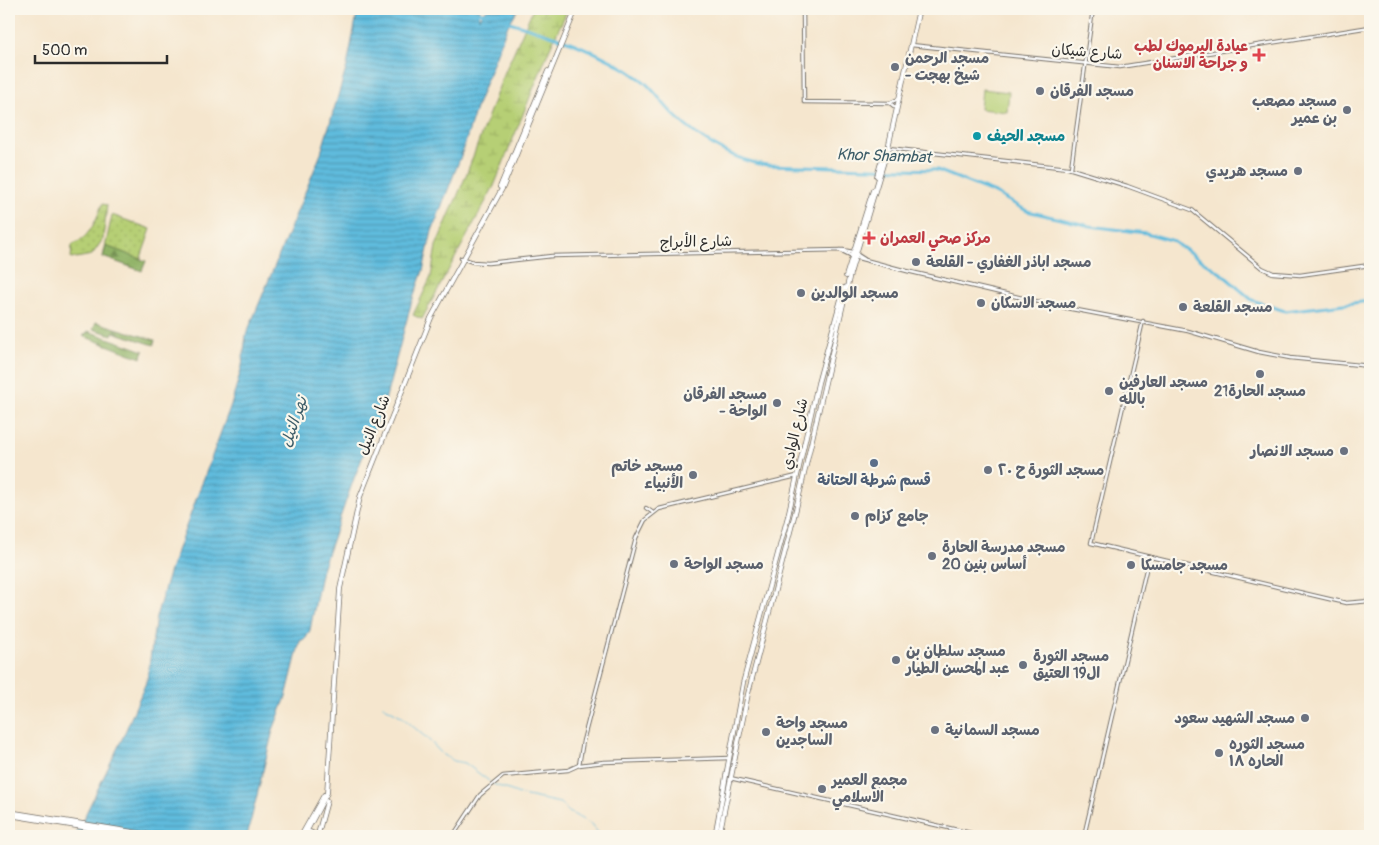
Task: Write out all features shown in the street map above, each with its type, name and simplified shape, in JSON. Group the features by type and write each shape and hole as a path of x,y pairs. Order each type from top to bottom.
{"main road":[{"name":"شارع النيل","path":"302,836 325,792 338,588 356,503 430,318 503,187 575,9"},
{"name":"شارع الوادي","path":"882,164 888,148 919,9"},
{"name":"شارع الوادي","path":"715,836 731,758 740,700 761,615 854,254 882,164 911,43"},
{"name":"شارع الوادي","path":"719,836 748,694 793,524 854,254"},
{"path":"807,433 813,436"},
{"path":"805,441 809,440 812,443"},
{"name":"شارع النيل","path":"302,836 324,802 328,791 341,584 358,503 373,460"},
{"path":"788,516 791,519 794,518"},
{"path":"786,522 793,524"},
{"path":"761,615 768,618"},
{"path":"760,622 766,623"},
{"path":"302,836 310,832 317,835 328,798 328,791"},
{"path":"9,813 136,836"},
{"path":"68,823 158,836"}],"street":[{"path":"803,9 804,102 890,103 896,100"},
{"path":"1071,168 1093,9"},
{"name":"شارع شيكان","path":"911,43 920,46 1086,65 1127,66 1370,27"},
{"path":"890,103 895,107"},
{"path":"888,148 1071,168 1192,210 1262,268 1273,274 1300,275 1370,265"},
{"name":"شارع الأبراج","path":"462,258 473,262 488,263 552,256 840,250 866,260 1046,304 1094,314 1143,321 1290,358 1370,366"},
{"path":"1143,321 1091,543 1346,603 1370,601"},
{"path":"579,765 583,741 636,538 643,523 653,512 797,476"},
{"path":"646,508 653,512"},
{"path":"1084,836 1150,557"},
{"path":"453,836 480,795 498,778 513,774 568,770 579,765 625,760 731,758"},
{"path":"730,778 984,836"}],"green space":[{"path":"533,9 568,9 549,50 494,186 422,319 413,315 431,277 436,246 465,178 503,76"},
{"path":"982,89 1009,92 1007,112 980,109"},
{"path":"102,204 107,205 103,239 92,255 71,259 72,245 88,233 95,222"},
{"path":"112,215 151,229 137,269 103,257"},
{"path":"106,246 146,261 142,271 103,257"},
{"path":"96,322 155,340 154,345 113,332 112,335 93,329"},
{"path":"88,331 144,351 141,358 83,336"}],"water":[{"name":"نهر النيل","path":"358,9 480,9 479,18 487,9 518,9 507,27 432,231 423,271 411,304 385,401 353,481 322,569 310,630 306,638 300,641 286,697 273,730 247,836 75,836 123,737 147,680 156,617 170,570 232,402 242,366 246,335 320,156 347,66"}],"waterway":[{"name":"Khor Shambat","path":"468,9 486,14"},
{"name":"Khor Shambat","path":"506,21 576,44 626,69 655,92 671,112 694,133 730,154 755,163 767,165 937,170 995,193 1027,211 1090,226 1146,233 1171,240 1222,274 1252,300 1285,311 1370,301"},
{"path":"383,706 401,716 443,755 454,761 465,763 489,781"},
{"path":"493,784 522,795 560,803 569,812 591,824 601,836"}],"place":[{"name":"عيادة اليرموك لطب و جراحة الاسنان","path":"1259,55"},
{"name":"مسجد الرحمن - شيخ بهجت","path":"895,67"},
{"name":"مسجد الفرقان","path":"1040,91"},
{"name":"مسجد مصعب بن عمير","path":"1347,110"},
{"name":"مسجد الحيف","path":"977,136"},
{"name":"مسجد هريدي","path":"1298,171"},
{"name":"مركز صحي العمران","path":"869,238"},
{"name":"مسجد اباذر الغفاري - القلعة","path":"916,262"},
{"name":"مسجد الوالدين","path":"801,293"},
{"name":"مسجد الاسكان","path":"981,303"},
{"name":"مسجد القلعة","path":"1183,307"},
{"name":"مسجد الحارة21","path":"1260,374"},
{"name":"مسجد العارفين بالله","path":"1109,391"},
{"name":"مسجد الفرقان - الواحة","path":"777,403"},
{"name":"مسجد الانصار","path":"1344,451"},
{"name":"قسم شرطة الحتانة","path":"874,463"},
{"name":"مسجد الثورة ح ٢٠","path":"988,470"},
{"name":"مسجد خاتم الأنبياء","path":"693,475"},
{"name":"جامع كزام","path":"855,516"},
{"name":"مسجد مدرسة الحارة 20 أساس بنين","path":"932,556"},
{"name":"مسجد الواحة","path":"674,564"},
{"name":"مسجد جامسكا","path":"1131,565"},
{"name":"مسجد سلطان بن عبد المحسن الطيار","path":"896,660"},
{"name":"مسجد الثورة ال19 العتيق","path":"1023,665"},
{"name":"مسجد الشهيد سعود","path":"1305,718"},
{"name":"مسجد السمانية","path":"935,730"},
{"name":"مسجد واحة الساجدين","path":"766,732"},
{"name":"مسجد الثوره الحاره ١٨","path":"1219,753"},
{"name":"مجمع العمير الاسلامي","path":"822,789"}]}
